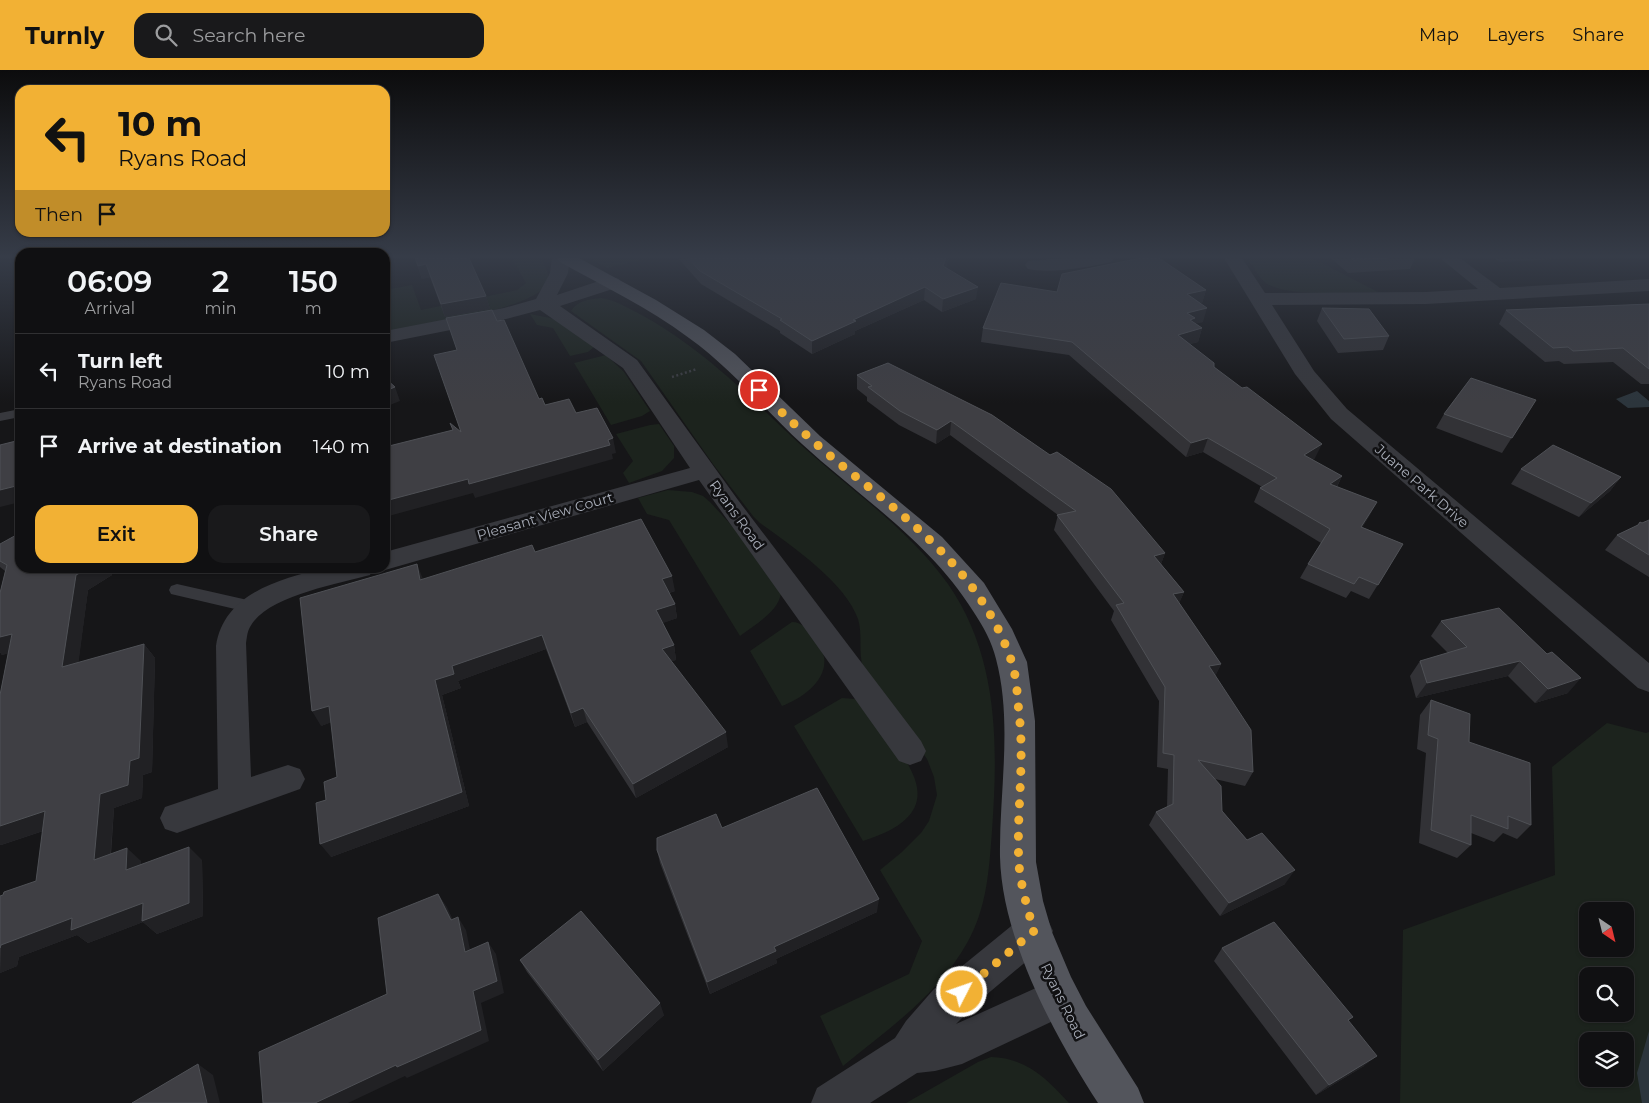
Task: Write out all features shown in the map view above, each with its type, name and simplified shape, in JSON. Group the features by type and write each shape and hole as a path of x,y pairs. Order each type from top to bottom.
{"main road":[{"name":"Ryans Road","path":"649,306 697,335 726,359 813,442 901,512 935,543 981,598 999,629 1011,659 1016,687 1020,723 1019,866 1027,908 1040,954 1058,998 1089,1053 1123,1103"}],"street":[{"path":"390,336 531,306"},
{"name":"Ryans Road","path":"548,306 630,364 705,471 910,751"},
{"name":"Juane Park Drive","path":"1264,306 1306,374 1339,414 1649,680"},
{"name":"Pleasant View Court","path":"390,560 705,471"},
{"path":"235,798 231,646 238,621 252,607 289,588 342,573"},
{"path":"176,818 288,778"},
{"path":"910,1053 919,1035 933,1019 1034,931"},
{"path":"832,1103 910,1053 934,1050 962,1043 1058,998"}],"lane":[{"path":"0,417 15,414"},
{"path":"177,590 252,607"}],"path":[{"path":"645,385 726,359"}],"shaded area":[{"path":"390,306 420,306 421,310 439,306 506,306 471,316 390,331"},
{"path":"624,306 659,325 699,353 735,383 807,451 912,542 948,584 965,612 977,641 986,672 991,703 995,767 990,860 979,916 967,943 942,979 894,1025 843,1066 820,1016 909,974 922,941 880,870 921,833 929,821 937,795 934,777 927,759 863,668 858,619 852,605 816,566 753,516 713,464 641,361 571,311 574,307"},
{"path":"530,314 555,319 594,347 588,352 570,356 553,328 537,325"},
{"path":"606,355 624,372 650,411 642,416 611,425 574,363"},
{"path":"1637,391 1649,401 1649,407 1628,408 1616,399"},
{"path":"659,424 674,446 674,458 662,471 629,483 623,473 633,461 616,434"},
{"path":"668,490 692,492 703,496 710,502 733,527 781,594 775,607 740,636 669,520 647,514 638,498"},
{"path":"792,622 799,623 808,631 821,649 824,657 824,666 822,674 812,688 797,699 782,706 750,651"},
{"path":"842,698 855,699 889,738 904,758 914,777 918,795 912,812 894,828 863,841 794,726"},
{"path":"1607,723 1646,733 1649,732 1649,1103 1400,1103 1403,930 1555,875 1552,767"},
{"path":"1649,1031 1649,1103 1642,1103 1637,1073"},
{"path":"991,1057 1003,1058 1025,1065 1052,1085 1069,1103 906,1103 978,1062"}],"building":[{"path":"760,306 883,306 812,341 780,320 782,319"},
{"path":"992,306 1204,306 1207,308 1187,313 1195,318 1190,320 1202,328 1178,335 1214,363 1214,367 1242,388 1247,387 1322,444 1304,455 1342,476 1330,484 1377,502 1361,527 1403,544 1378,585 1359,577 1354,584 1308,564 1330,529 1260,488 1277,478 1208,438 1191,443 1072,342 983,328"},
{"path":"1649,306 1649,369 1623,348 1573,351 1568,347 1553,348 1506,310"},
{"path":"1322,308 1369,309 1389,336 1344,339"},
{"path":"492,310 497,321 504,320 539,399 542,398 545,405 569,399 576,413 597,408 613,438 608,440 610,445 469,484 468,479 390,500 390,446 453,430 450,423 461,432 434,355 457,350 446,318"},
{"path":"888,363 992,415 1050,455 1057,452 1111,489 1165,553 1154,556 1184,592 1173,594 1221,664 1209,666 1251,730 1253,772 1198,760 1221,786 1222,811 1247,840 1262,833 1295,870 1229,903 1156,812 1173,804 1174,755 1163,753 1165,687 1116,605 1124,603 1057,515 1076,511 951,421 937,430 900,411 868,387 872,386 857,375"},
{"path":"1471,378 1536,400 1512,438 1444,414"},
{"path":"390,382 395,387 390,389"},
{"path":"15,441 15,486 0,490 0,445"},
{"path":"1553,445 1621,477 1591,503 1521,469"},
{"path":"641,519 672,576 662,579 675,604 656,610 674,645 662,649 726,732 633,784 583,708 571,713 542,635 452,666 454,674 435,680 462,792 320,844 316,803 326,800 324,782 337,777 329,706 312,711 300,598 417,564 420,580 532,545 535,552"},
{"path":"1649,520 1649,555 1617,535 1638,525 1640,522"},
{"path":"15,536 15,573 80,573 76,575 62,667 144,644 139,758 130,761 128,785 100,794 94,860 127,848 126,870 189,847 189,903 142,921 143,903 71,930 72,918 1,945 0,948 0,896 4,892 36,881 45,811 0,826 0,695 12,634 0,637 0,593 7,565 0,561 0,544"},
{"path":"1499,608 1547,654 1552,652 1581,678 1548,689 1520,661 1427,683 1420,661 1467,647 1441,621"},
{"path":"1431,700 1470,714 1469,742 1530,763 1531,825 1508,816 1508,829 1471,815 1471,845 1431,830 1438,739 1428,735"},
{"path":"817,788 879,899 774,947 776,951 707,982 657,850 657,838 716,814 722,828"},
{"path":"438,894 451,920 458,917 465,952 488,942 497,981 473,991 481,1030 397,1067 396,1065 315,1103 263,1103 259,1052 387,994 378,918"},
{"path":"581,911 660,1003 598,1060 520,960"},
{"path":"1274,922 1353,1017 1348,1020 1377,1056 1329,1085 1222,948"},
{"path":"198,1064 207,1103 132,1103"}],"route":[{"path":"759,390 813,442 901,512 935,543 981,598 999,629 1011,659 1020,723 1019,866 1027,908 1034,931 962,992"}]}
